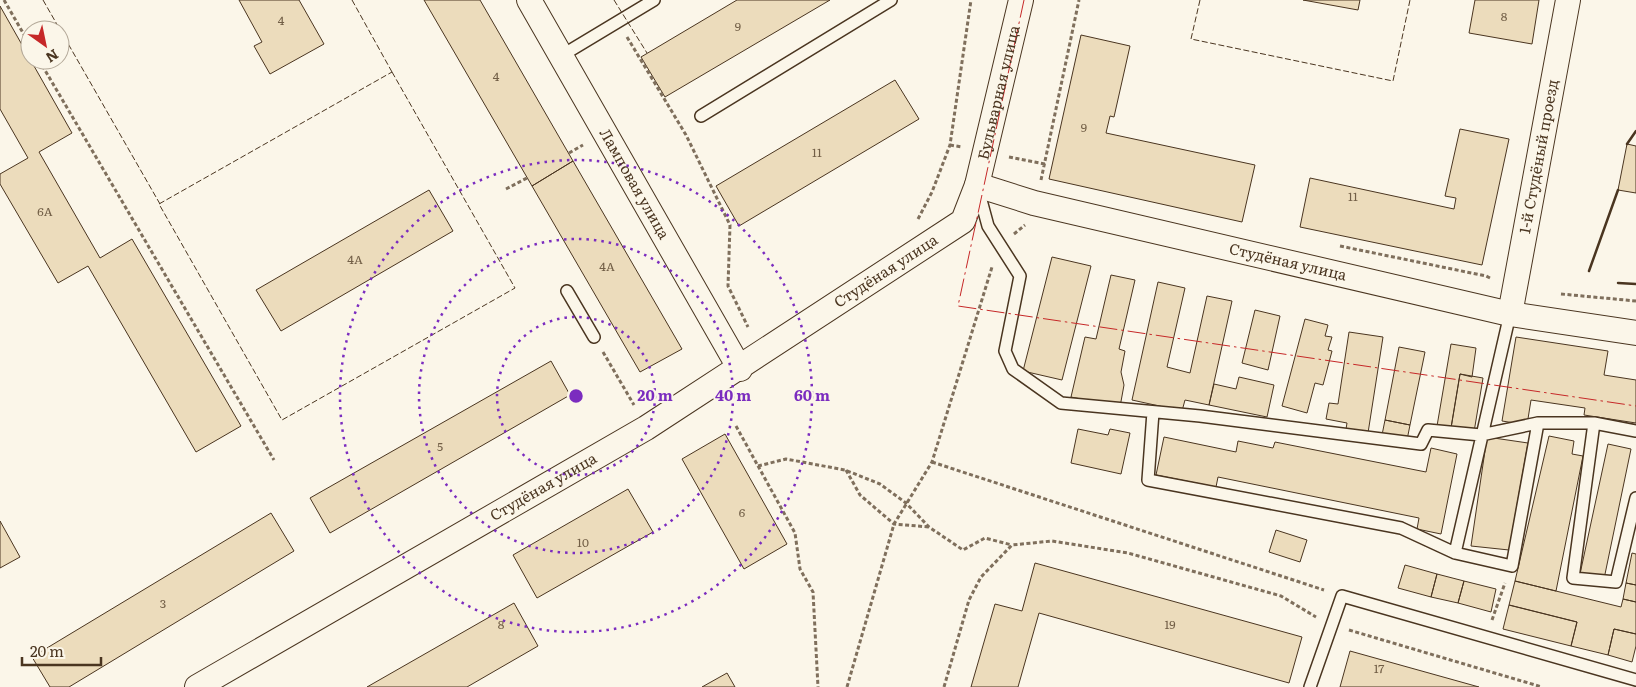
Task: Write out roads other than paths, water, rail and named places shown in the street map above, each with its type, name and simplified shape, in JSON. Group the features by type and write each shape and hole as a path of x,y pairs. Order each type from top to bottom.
{"street":[{"name":"Ламповая улица","path":"529,0 740,369"},
{"name":"Бульварная улица","path":"977,185 1021,0"},
{"name":"1-й Студёный проезд","path":"1510,314 1568,0"},
{"name":"Студёная улица","path":"205,685 646,428 740,369 962,221 977,185 1034,204 1510,314 1636,333"}],"lane":[{"path":"561,56 654,0"},
{"path":"701,116 891,0"},
{"path":"977,185 988,226 1020,276 1005,350 1013,369 1061,403 1421,444 1428,430 1481,435 1538,423 1594,423 1636,431"},
{"path":"567,291 594,337"},
{"path":"1455,553 1510,314"},
{"path":"1153,412 1148,480 1402,528 1455,553 1512,566 1538,423"},
{"path":"1594,423 1573,578 1616,582 1636,498"},
{"path":"1310,687 1342,596 1636,680"}]}
